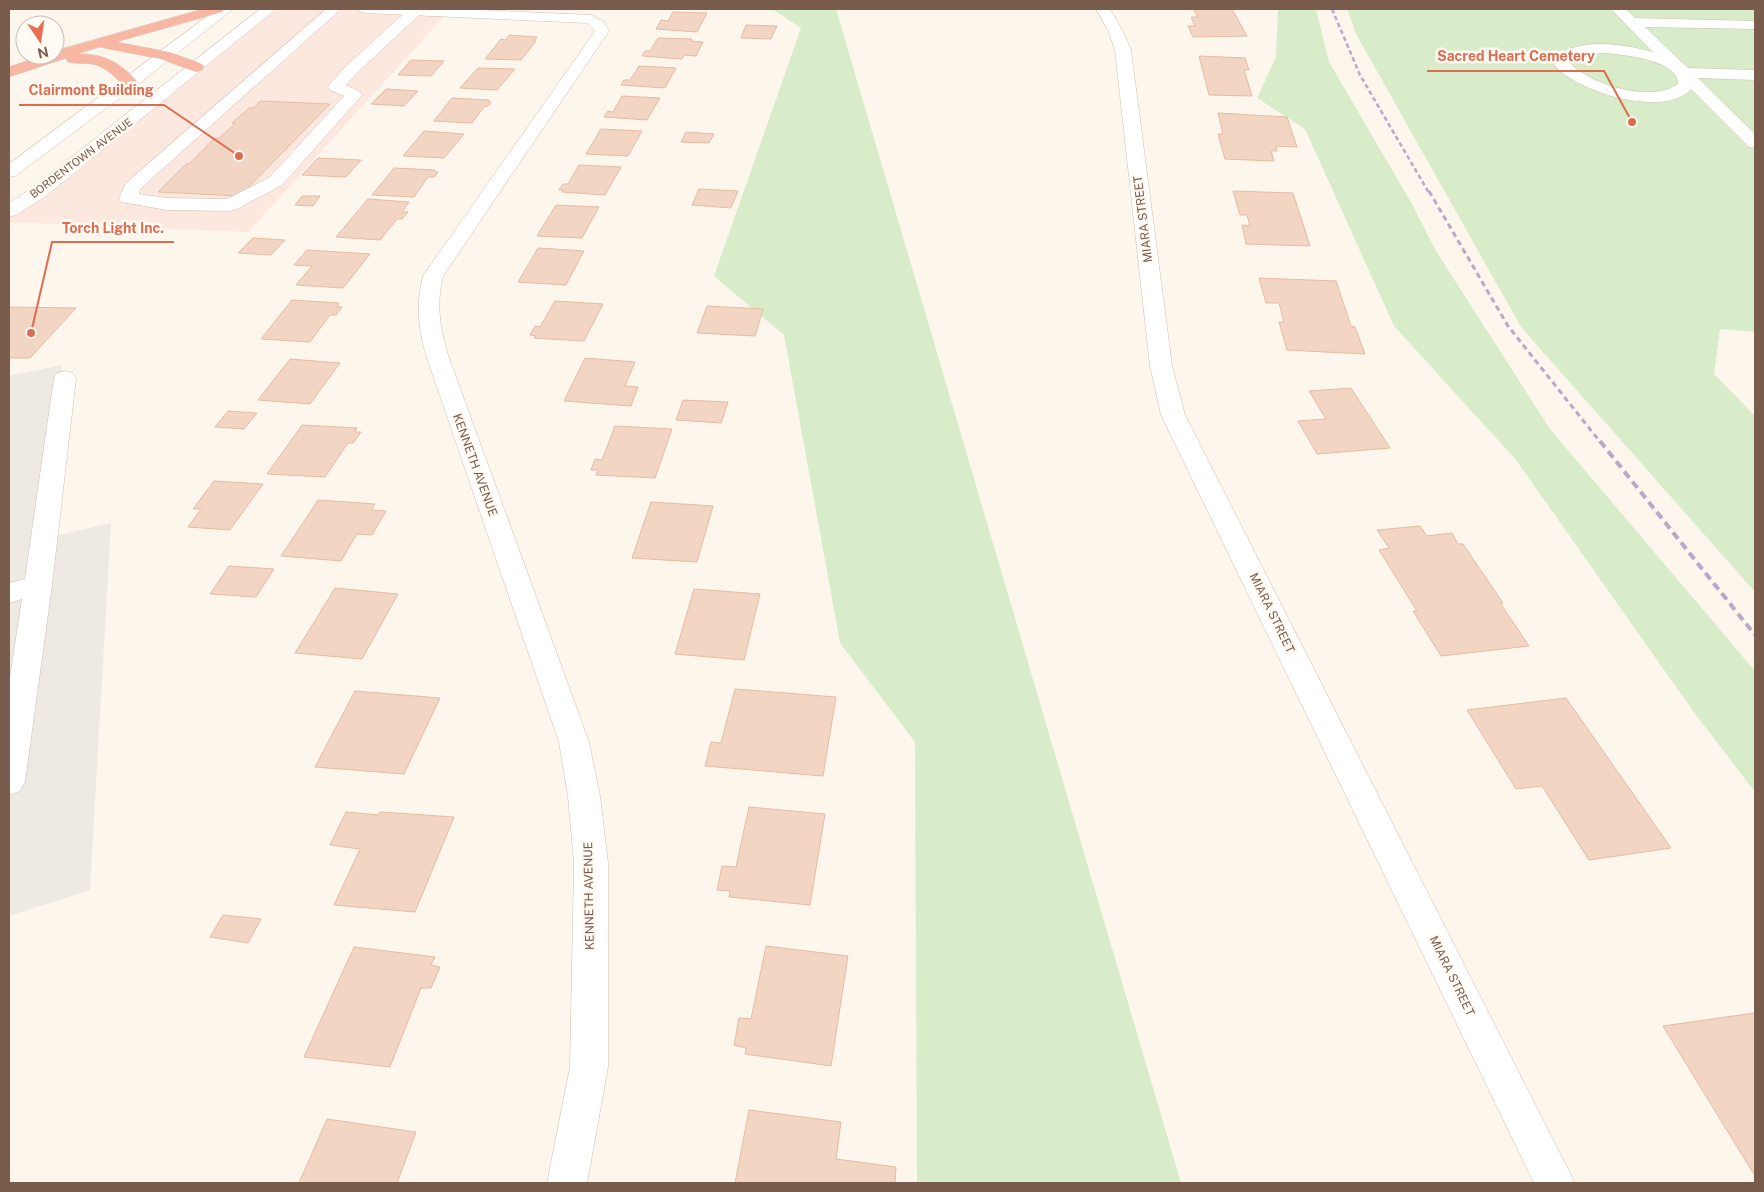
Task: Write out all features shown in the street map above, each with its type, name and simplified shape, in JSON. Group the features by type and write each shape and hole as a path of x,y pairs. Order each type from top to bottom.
{"highway":[{"path":"65,50 172,24 216,9"},
{"path":"65,38 148,14"},
{"path":"65,48 92,44 117,46 164,55 196,66"},
{"path":"65,60 99,60 116,68 130,83"}],"street":[{"path":"9,172 130,83 226,9"},
{"name":"BORDENTOWN AVENUE","path":"9,211 46,186 269,9"},
{"path":"334,9 132,187 128,198 167,204 230,204 276,181 354,95 336,87 353,68 416,11"},
{"name":"KENNETH AVENUE","path":"365,9 591,18 600,25 602,31 433,276 427,298 428,326 436,355 574,742 584,796 591,863 589,1067 567,1183"},
{"name":"MIARA STREET","path":"1103,9 1115,30 1123,50 1161,366 1173,415 1555,1183"},
{"path":"1618,9 1683,73 1749,131 1755,143"},
{"path":"1632,22 1755,25"},
{"path":"1683,73 1686,85 1681,90 1660,95 1631,95 1586,83 1566,71 1562,64 1563,57 1572,52 1585,49 1620,49 1658,58 1683,73 1755,75"},
{"path":"9,782 38,585 65,378"},
{"path":"9,593 38,585"}],"shaded area":[{"path":"269,9 365,9 448,12 248,232 9,222 9,211 39,192"},
{"path":"62,365 42,539 111,523 90,890 9,916 9,376"}],"green space":[{"path":"772,9 836,9 1181,1183 917,1183 915,742 840,643 784,335 714,276 801,28"},
{"path":"1278,9 1316,9 1329,62 1412,204 1436,251 1550,429 1755,671 1755,792 1693,711 1516,460 1394,326 1305,129 1257,98 1276,57"},
{"path":"1347,9 1755,9 1755,332 1720,329 1714,374 1755,416 1755,592 1521,327 1356,34"}],"building":[{"path":"1193,9 1232,9 1247,36 1193,37 1188,26 1195,26 1191,17 1198,17"},
{"path":"673,12 707,13 697,32 656,29 661,20 668,21"},
{"path":"746,25 777,26 771,39 741,38"},
{"path":"509,35 537,37 521,60 485,59 501,39 506,40"},
{"path":"658,38 692,39 691,41 703,42 696,56 684,55 682,59 642,56 645,51 650,51"},
{"path":"1199,56 1245,58 1249,70 1244,70 1252,96 1209,95"},
{"path":"411,60 444,61 431,76 398,75"},
{"path":"639,66 676,68 665,88 621,85 624,80 630,80"},
{"path":"478,68 515,69 497,90 460,88"},
{"path":"386,89 418,91 404,106 371,104"},
{"path":"622,96 660,98 647,120 604,117 608,111 613,112"},
{"path":"452,98 489,100 488,102 491,102 488,106 484,107 472,123 434,121"},
{"path":"260,101 330,104 240,196 158,192 215,138 218,139 235,124 232,123 249,108 254,108"},
{"path":"1218,113 1287,117 1297,147 1276,146 1277,151 1271,151 1274,161 1225,159 1218,134 1223,134"},
{"path":"601,129 642,131 628,156 586,154"},
{"path":"424,131 464,134 444,158 403,156"},
{"path":"686,132 714,134 709,143 681,142"},
{"path":"318,158 361,160 346,177 302,175"},
{"path":"579,165 621,167 605,195 562,192 563,190 559,190 563,184 568,184"},
{"path":"394,168 435,170 438,172 434,177 428,177 414,197 372,195"},
{"path":"699,189 738,191 731,208 692,205"},
{"path":"1233,191 1293,193 1310,246 1246,244 1242,225 1250,226 1247,215 1240,215"},
{"path":"302,196 320,196 313,206 295,205"},
{"path":"368,199 409,202 402,212 408,212 402,219 397,219 380,240 336,237"},
{"path":"556,205 599,207 582,238 537,236"},
{"path":"253,238 285,240 271,255 238,253"},
{"path":"538,248 584,251 566,285 518,282"},
{"path":"307,250 370,254 343,288 296,285 312,266 294,265"},
{"path":"1259,278 1336,281 1351,326 1355,327 1365,354 1287,350 1279,322 1284,322 1279,303 1266,303"},
{"path":"292,300 339,303 337,307 342,307 336,315 330,315 310,342 261,339"},
{"path":"555,301 603,304 584,341 534,338 536,336 530,335 535,326 540,327"},
{"path":"707,306 763,309 755,336 697,333"},
{"path":"9,307 76,308 30,358 9,358"},
{"path":"585,358 635,362 625,386 638,387 631,406 564,401"},
{"path":"290,359 340,363 310,404 258,400"},
{"path":"1351,388 1390,448 1317,454 1298,421 1326,419 1309,391"},
{"path":"683,400 728,402 721,423 676,420"},
{"path":"228,411 257,413 244,429 215,427"},
{"path":"302,425 357,428 355,432 361,432 353,443 348,443 325,477 267,474"},
{"path":"615,426 672,429 655,478 596,475 598,470 591,470 595,459 602,460"},
{"path":"214,481 263,484 230,530 188,527 201,509 193,509"},
{"path":"318,500 375,504 371,510 386,511 372,535 357,534 341,561 281,556"},
{"path":"651,502 713,506 697,562 632,558"},
{"path":"1420,526 1427,536 1452,533 1458,544 1463,544 1503,603 1500,603 1529,646 1441,656 1413,611 1417,611 1379,550 1389,548 1377,530"},
{"path":"229,566 274,569 256,597 210,594"},
{"path":"335,588 398,594 362,659 295,653"},
{"path":"694,589 760,594 744,660 675,654"},
{"path":"735,689 836,697 823,776 705,766 711,742 721,743"},
{"path":"355,691 440,698 404,774 315,767"},
{"path":"1566,698 1671,848 1589,860 1542,786 1516,789 1467,710"},
{"path":"749,807 825,814 810,905 729,897 730,891 717,890 722,866 736,867"},
{"path":"346,812 379,815 380,812 454,817 415,912 334,905 360,849 330,845"},
{"path":"223,915 261,919 248,943 210,937"},
{"path":"766,946 848,956 831,1066 745,1054 746,1048 734,1045 739,1018 751,1019"},
{"path":"354,947 435,957 431,965 440,967 431,988 421,988 390,1067 304,1057"},
{"path":"1755,1014 1755,1176 1663,1026"},
{"path":"749,1110 841,1122 836,1159 896,1167 895,1183 735,1183"},
{"path":"327,1119 416,1132 397,1183 299,1183"}],"railway":[{"path":"1332,9 1360,75 1429,193"},
{"path":"1429,191 1508,326 1601,443"},
{"path":"1600,441 1755,635"}],"place":[{"name":"Sacred Heart Cemetery","path":"1632,122"},
{"name":"Clairmont Building","path":"239,156"},
{"name":"Torch Light Inc.","path":"31,333"}]}
